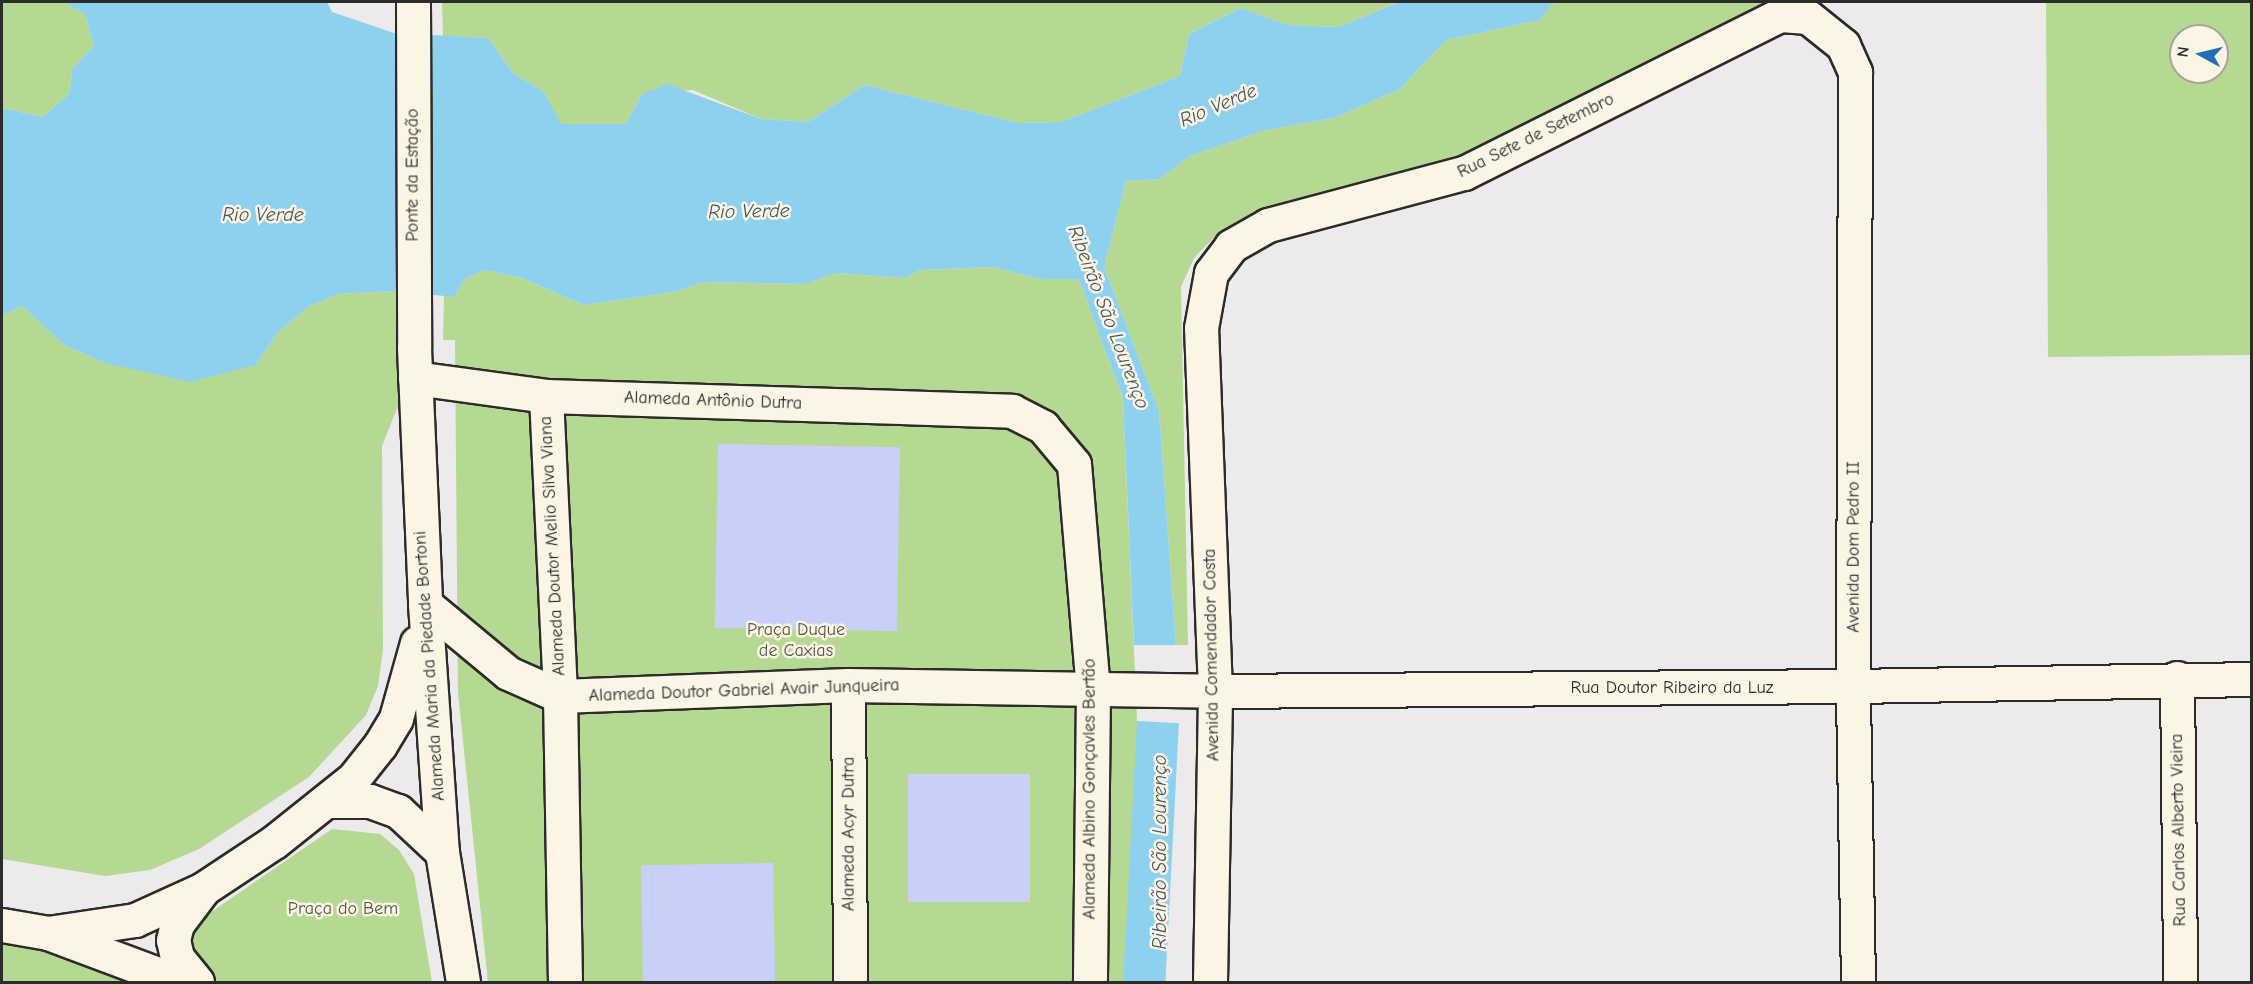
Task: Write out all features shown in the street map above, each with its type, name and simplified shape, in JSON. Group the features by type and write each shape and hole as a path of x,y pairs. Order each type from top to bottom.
{"street":[{"name":"Ponte da Estação","path":"413,2 414,363"},
{"name":"Rua Sete de Setembro","path":"1201,328 1211,273 1231,246 1268,225 1464,173 1780,15 1808,17 1843,45 1855,72 1855,112"},
{"name":"Avenida Dom Pedro II","path":"1855,112 1853,686 1858,982"},
{"name":"Avenida Comendador Costa","path":"1201,328 1215,691 1210,982"},
{"name":"Alameda Antônio Dutra","path":"414,363 546,396 1012,411"},
{"name":"Alameda Maria da Piedade Bortoni","path":"414,363 425,604 442,852 463,982"},
{"name":"Alameda Doutor Melio Silva Viana","path":"546,396 560,696"},
{"name":"Alameda Albino Gonçavles Bertão","path":"1012,411 1043,427 1074,464 1093,690 1089,982"},
{"name":"Alameda Doutor Gabriel Avair Junqueira","path":"425,604 508,673 560,696 848,685 1093,690"},
{"path":"48,933 135,920 203,889 327,801 353,779 396,718 425,604"},
{"name":"Rua Doutor Ribeiro da Luz","path":"1093,690 1853,686 2177,678 2252,679"},
{"name":"Rua Carlos Alberto Vieira","path":"2177,678 2180,982"},
{"name":"Alameda Acyr Dutra","path":"848,685 850,982"},
{"path":"560,696 565,982"},
{"path":"327,801 370,801 398,811 442,852"},
{"path":"197,982 177,957 173,940 177,924 203,889"},
{"path":"2,925 48,933 179,982"}],"green space":[{"path":"2,2 64,2 85,14 94,46 72,69 70,93 43,117 2,108"},
{"path":"442,2 1399,2 1339,27 1287,25 1241,8 1189,34 1180,76 1061,122 1018,123 864,85 808,122 761,119 693,90 642,94 626,124 560,124 544,92 513,73 488,38 443,36"},
{"path":"1554,2 1770,2 1464,158 1263,207 1220,231 1194,258 1181,287 1188,645 1176,645 1159,411 1104,267 1126,181 1160,179 1190,156 1266,130 1334,118 1400,89 1446,40 1540,20"},
{"path":"2046,2 2251,2 2251,355 2048,357"},
{"name":"Praça Duque de Caxias","path":"992,267 1041,279 1079,279 1123,398 1137,721 1135,982 488,982 458,693 455,340 443,340 444,296 454,297 465,279 485,270 522,278 584,305 678,291 703,282 806,284 836,273 904,278 920,270"},
{"path":"396,291 398,406 382,446 383,649 378,686 366,715 309,777 199,849 150,870 105,876 2,859 2,316 22,306 64,345 105,363 256,365 278,332 308,307 338,294"},
{"name":"Praça do Bem","path":"332,829 380,834 399,850 414,874 432,982 217,982 196,967 191,934 198,921"},
{"path":"2,939 118,975 140,982 2,982"}],"water":[{"path":"64,2 327,2 332,12 394,33 488,38 513,73 544,92 561,124 626,124 642,94 667,84 761,119 808,122 864,85 1018,123 1061,122 1180,76 1189,34 1241,8 1287,25 1339,27 1399,2 1554,2 1540,20 1446,40 1400,89 1334,118 1266,130 1190,156 1160,179 1126,181 1104,267 1159,411 1176,645 1134,645 1123,398 1079,279 1041,279 992,267 920,270 904,278 836,273 806,284 703,282 678,291 584,305 522,278 485,270 465,279 454,297 396,291 338,294 308,307 278,332 256,365 190,382 105,363 64,345 22,306 2,316 2,108 43,117 70,93 72,69 94,46 85,14"},
{"name":"Ribeirão São Lourenço","path":"1137,721 1179,723 1165,982 1123,982"}],"building":[{"path":"718,444 900,447 897,631 715,628"},
{"path":"908,774 1030,774 1030,902 908,902"},
{"path":"773,863 775,982 643,982 641,865"}],"water label":[{"name":"Rio Verde","path":"1218,105"},
{"name":"Rio Verde","path":"749,211"},
{"name":"Rio Verde","path":"263,214"}]}
